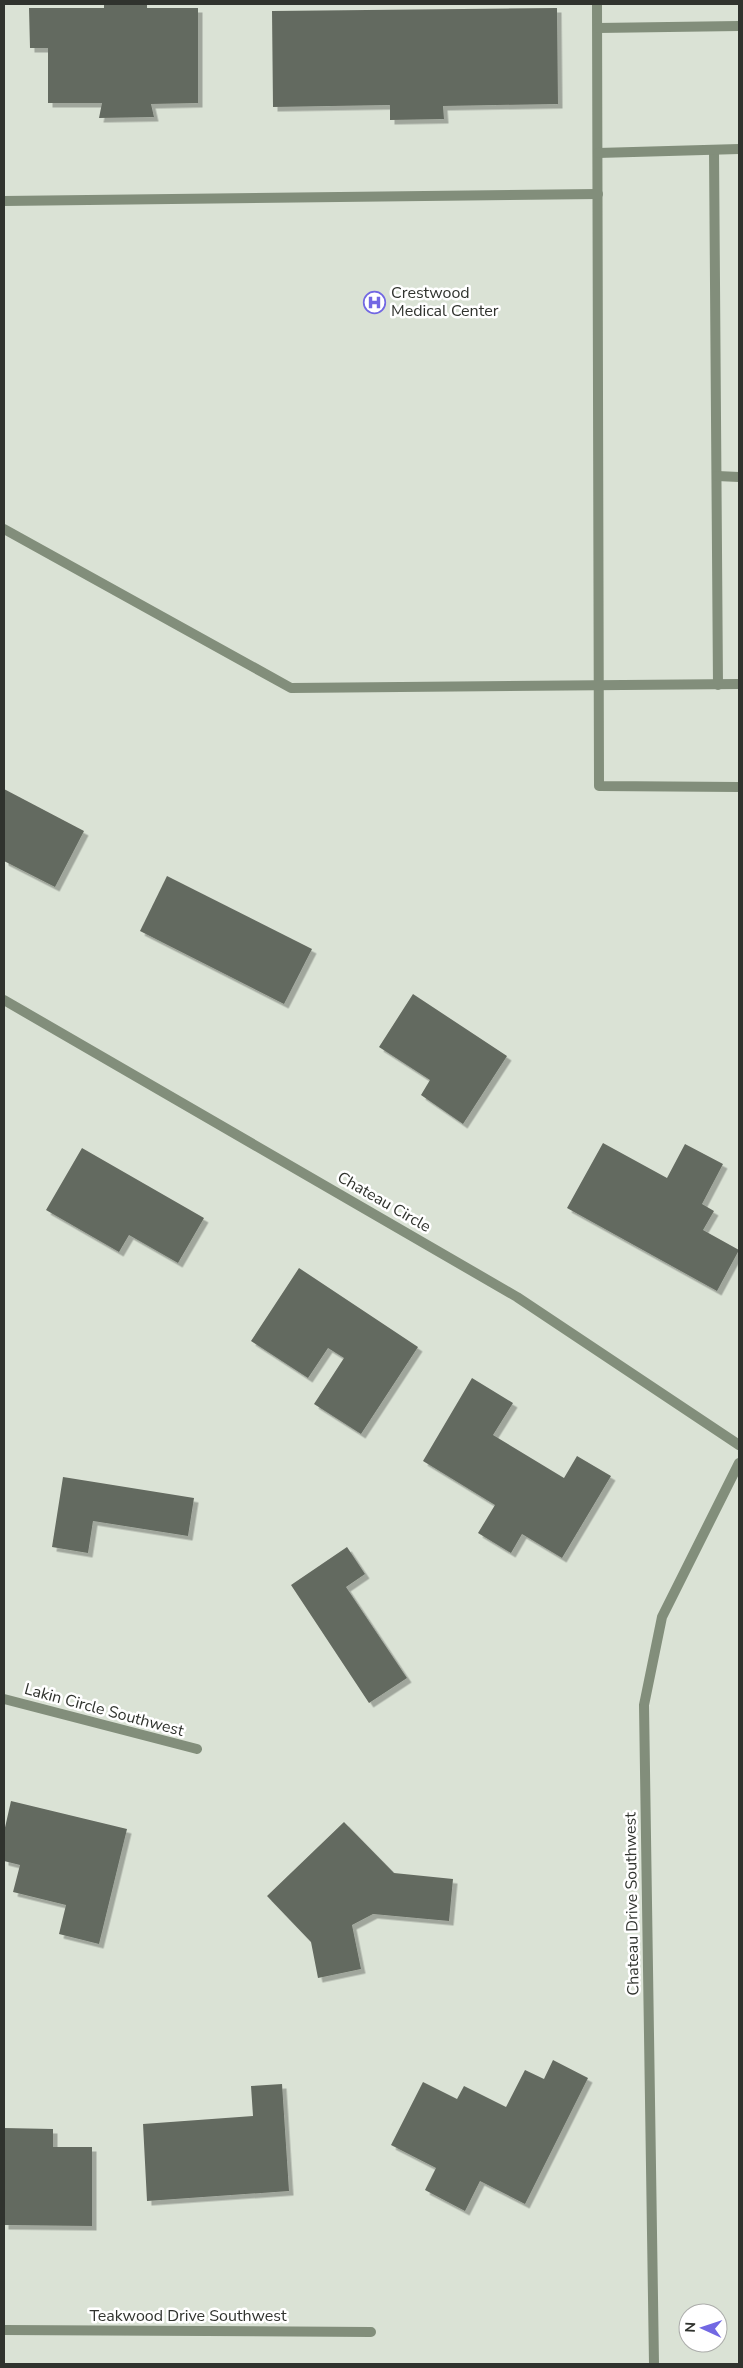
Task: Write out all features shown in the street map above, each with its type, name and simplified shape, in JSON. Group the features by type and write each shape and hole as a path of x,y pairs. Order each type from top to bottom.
{"street":[{"path":"597,4 599,786 739,787"},
{"path":"598,28 739,26"},
{"path":"714,150 718,685"},
{"path":"598,153 739,150"},
{"path":"4,201 598,194"},
{"path":"717,476 739,477"},
{"path":"4,529 292,688 739,684"},
{"name":"Chateau Circle","path":"4,1000 517,1297 739,1445"},
{"name":"Chateau Drive Southwest","path":"654,2364 644,1705 662,1617 739,1462"},
{"name":"Lakin Circle Southwest","path":"4,1699 197,1749"},
{"name":"Teakwood Drive Southwest","path":"4,2330 371,2332"}],"building":[{"path":"104,4 147,4 147,8 198,8 198,103 151,104 154,117 99,118 102,103 48,103 48,48 30,48 29,8 104,8"},
{"path":"557,8 558,104 443,106 444,119 390,120 390,105 273,107 272,11"},
{"path":"4,789 84,831 55,887 4,861"},
{"path":"167,876 312,949 284,1004 140,931"},
{"path":"413,994 507,1056 463,1124 421,1095 430,1080 379,1047"},
{"path":"603,1143 667,1178 685,1144 723,1164 702,1204 714,1211 703,1230 739,1250 717,1291 567,1208"},
{"path":"82,1148 204,1218 178,1263 129,1235 119,1252 46,1210"},
{"path":"299,1268 418,1347 361,1434 314,1404 344,1358 328,1348 308,1378 251,1341"},
{"path":"472,1378 513,1403 493,1435 564,1478 577,1456 611,1476 562,1558 522,1534 511,1553 478,1533 495,1505 423,1461"},
{"path":"63,1477 194,1498 188,1536 93,1521 88,1553 52,1547"},
{"path":"347,1547 365,1574 346,1587 407,1678 369,1703 291,1585"},
{"path":"11,1801 127,1829 99,1944 59,1934 66,1905 13,1892 20,1865 4,1861 4,1832"},
{"path":"344,1822 394,1873 453,1879 449,1921 373,1914 352,1925 361,1969 318,1978 311,1942 267,1896"},
{"path":"553,2060 588,2078 525,2204 480,2181 465,2211 425,2190 436,2168 391,2145 423,2082 457,2099 464,2086 506,2107 525,2070 544,2079"},
{"path":"282,2084 289,2191 147,2201 143,2124 253,2116 251,2086"},
{"path":"4,2128 53,2129 53,2147 92,2147 92,2226 4,2225"}],"place":[{"name":"Crestwood Medical Center","path":"375,302"}]}
